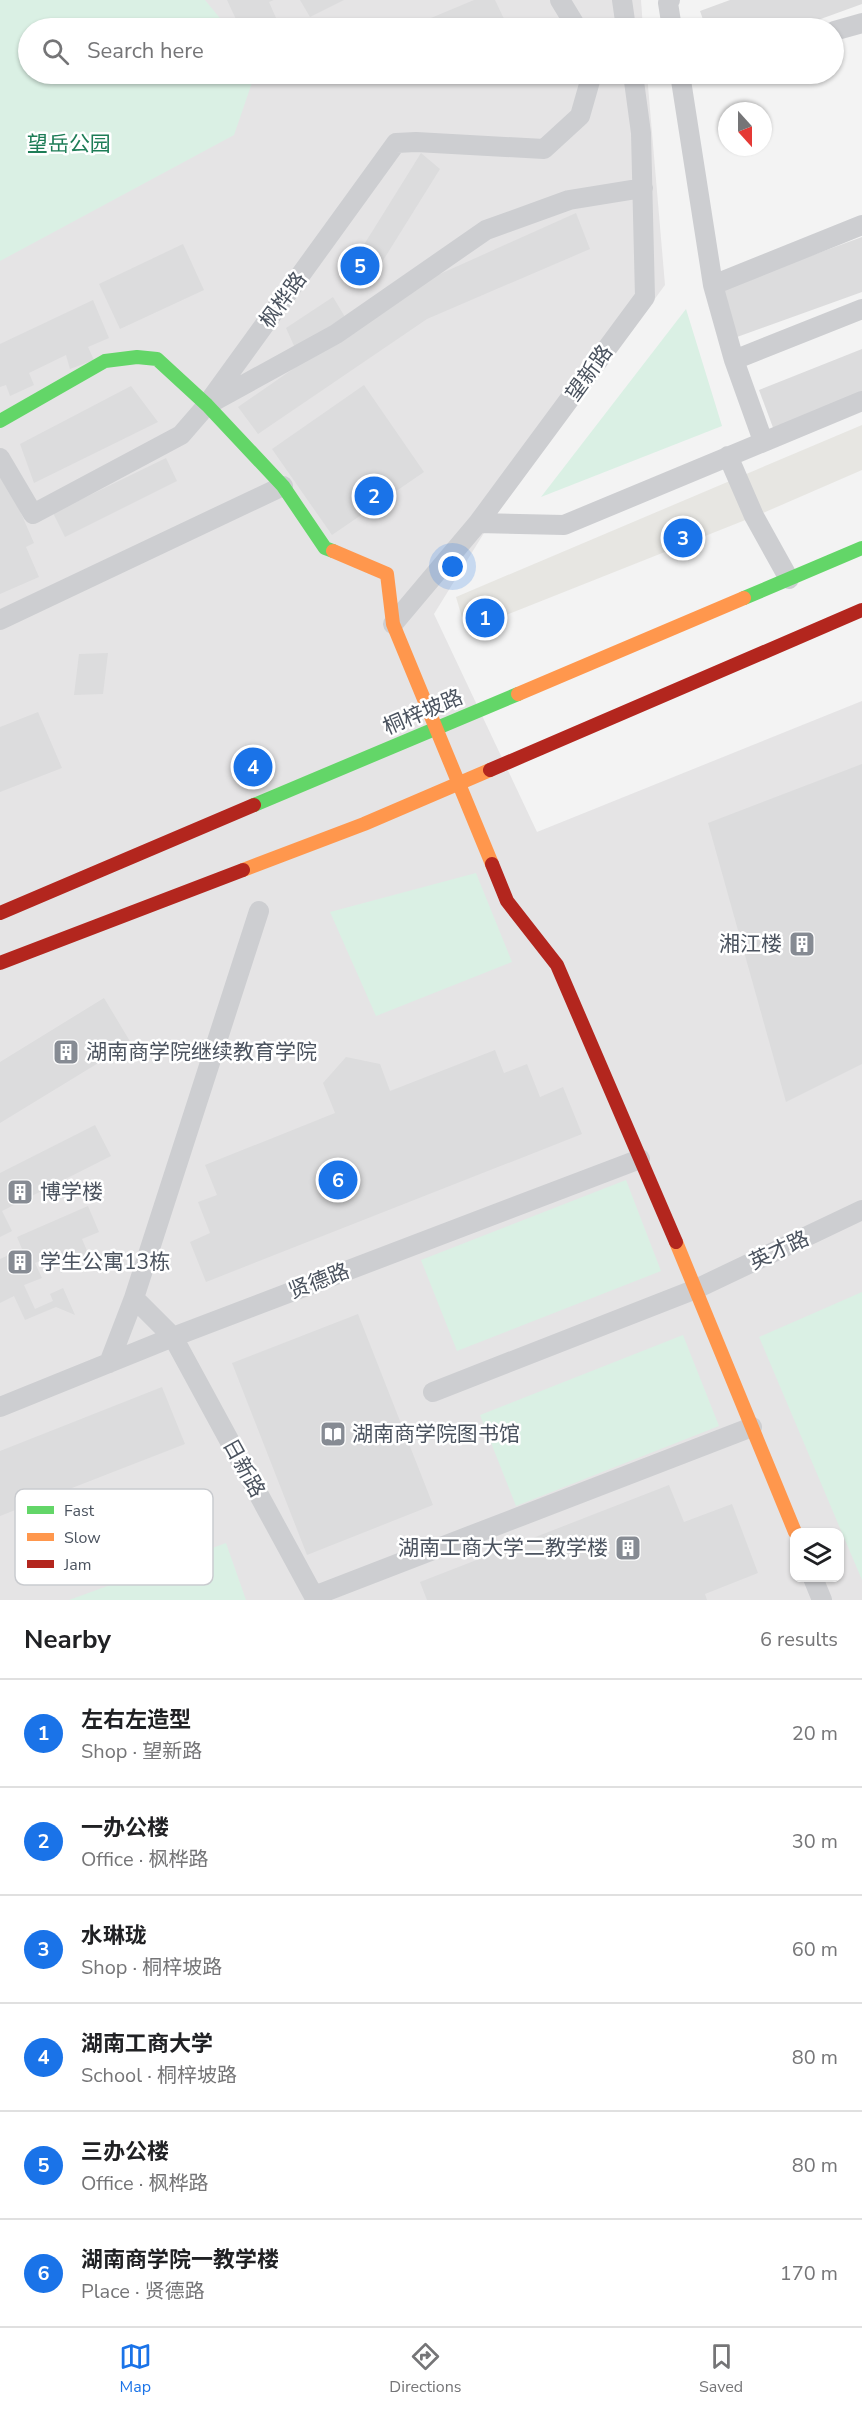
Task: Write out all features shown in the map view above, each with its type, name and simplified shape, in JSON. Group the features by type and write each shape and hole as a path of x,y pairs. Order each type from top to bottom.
{"main road":[{"path":"0,421 105,361 137,357 157,359 207,405 283,486 325,548 387,573 393,624 507,901 557,965 696,1289 793,1528"},
{"name":"桐梓坡路","path":"0,913 862,548"},
{"path":"0,963 364,824 862,610"}],"street":[{"path":"561,0 572,18"},
{"path":"622,0 625,18"},
{"path":"670,0 668,3 670,18"},
{"path":"844,28 862,23"},
{"name":"枫桦路","path":"207,405 396,143 416,142 544,149 580,116 589,84"},
{"name":"望新路","path":"393,624 478,523 645,297 641,133 634,84"},
{"path":"682,84 713,285 734,360 763,441"},
{"path":"0,458 33,514 181,435 207,405 336,334 486,230 569,200 643,189"},
{"path":"713,285 862,225"},
{"path":"734,360 862,309"},
{"path":"478,523 564,525 862,401"},
{"path":"728,456 754,516 789,579"},
{"path":"0,620 283,486"},
{"path":"109,1363 134,1298 260,911"},
{"name":"贤德路","path":"0,1407 172,1336 640,1159"},
{"name":"英才路","path":"433,1392 696,1289 862,1210"},
{"name":"日新路","path":"134,1298 172,1336 315,1598"},
{"path":"315,1598 752,1426"},
{"path":"815,1582 822,1600"}],"shaded area":[{"path":"0,0 641,0 642,18 18,18 18,84 648,84 665,285 492,520 434,614 537,832 862,701 862,1600 0,1600"},
{"path":"862,425 862,470 763,513 466,631 456,597"}],"green space":[{"name":"望岳公园","path":"0,0 205,0 220,18 18,18 18,84 252,84 234,135 0,261"},
{"path":"686,309 722,426 541,497"},
{"path":"476,873 512,962 376,1016 330,912"},
{"path":"626,1180 661,1271 457,1351 421,1260"},
{"path":"862,1292 862,1580 844,1538 844,1528 840,1528 759,1337"},
{"path":"683,1335 719,1426 516,1506 480,1415"},
{"path":"226,1543 246,1600 69,1600 110,1585 213,1585 213,1548"}],"building":[{"path":"227,0 274,0 269,2 276,18 235,18"},
{"path":"300,0 344,0 310,17"},
{"path":"474,0 495,0 504,18 431,18"},
{"path":"730,0 862,0 862,4 824,18 702,18 700,11"},
{"path":"421,153 440,169 369,283 347,272"},
{"path":"576,213 590,249 427,319 258,434 238,407 411,287"},
{"path":"862,237 862,292 737,337 720,289"},
{"path":"183,244 204,290 120,329 99,284"},
{"path":"333,297 345,317 295,348 286,328"},
{"path":"93,300 109,338 88,347 94,360 70,369 66,355 29,373 34,385 10,396 6,385 0,387 0,344"},
{"path":"862,349 862,399 775,433 759,390"},
{"path":"364,385 424,472 332,535 272,449"},
{"path":"131,386 158,422 34,483 20,444"},
{"path":"166,458 177,481 65,537 53,513"},
{"path":"0,465 34,543 26,547 39,577 0,594"},
{"path":"108,653 103,694 74,695 79,654"},
{"path":"38,712 62,768 0,792 0,727"},
{"name":"湘江楼","path":"862,764 862,1064 786,1102 708,823"},
{"name":"湖南商学院继续教育学院","path":"104,998 131,1043 0,1123 0,1062"},
{"path":"495,1050 504,1073 527,1064 540,1097 563,1087 582,1134 206,1282 190,1242 210,1233 198,1202 217,1195 205,1165 335,1113 323,1083 346,1057 380,1064 390,1091"},
{"name":"博学楼","path":"95,1125 111,1156 2,1211 12,1231 0,1237 0,1173"},
{"name":"学生公寓13栋","path":"88,1206 99,1232 82,1239 91,1260 61,1273 53,1255 35,1263 42,1278 24,1285 35,1309 53,1301 50,1294 63,1288 75,1315 56,1307 25,1320 14,1296 0,1303 0,1259 22,1249 17,1237"},
{"name":"湖南商学院图书馆","path":"358,1314 433,1505 307,1555 232,1363"},
{"path":"162,1387 185,1444 69,1489 15,1489 15,1510 0,1516 0,1451"},
{"name":"湖南工商大学二教学楼","path":"669,1485 684,1522 732,1504 758,1573 705,1594 707,1600 427,1600 420,1582"}],"traffic: fast":[{"path":"0,421 105,361 137,357 157,359 207,405 283,486 325,548 333,551"},
{"path":"744,598 862,548"},
{"path":"254,805 518,694"}],"traffic: slow":[{"path":"333,551 387,574 393,624 492,864"},
{"path":"518,694 744,598"},
{"path":"243,870 364,824 490,770"},
{"path":"676,1242 793,1528"}],"traffic: jam":[{"path":"490,770 862,610"},
{"path":"0,913 254,805"},
{"path":"492,864 507,901 557,965 676,1242"},
{"path":"0,963 243,870"}],"place":[{"name":"三办公楼","path":"360,266"},
{"name":"一办公楼","path":"374,496"},
{"name":"水琳珑","path":"683,538"},
{"name":"左右左造型","path":"485,618"},
{"name":"湖南工商大学","path":"253,767"},
{"name":"湘江楼","path":"802,944"},
{"name":"湖南商学院继续教育学院","path":"66,1052"},
{"name":"湖南商学院一教学楼","path":"338,1180"},
{"name":"博学楼","path":"20,1192"},
{"name":"学生公寓13栋","path":"20,1262"},
{"name":"湖南商学院图书馆","path":"333,1434"},
{"name":"湖南工商大学二教学楼","path":"628,1548"}]}
